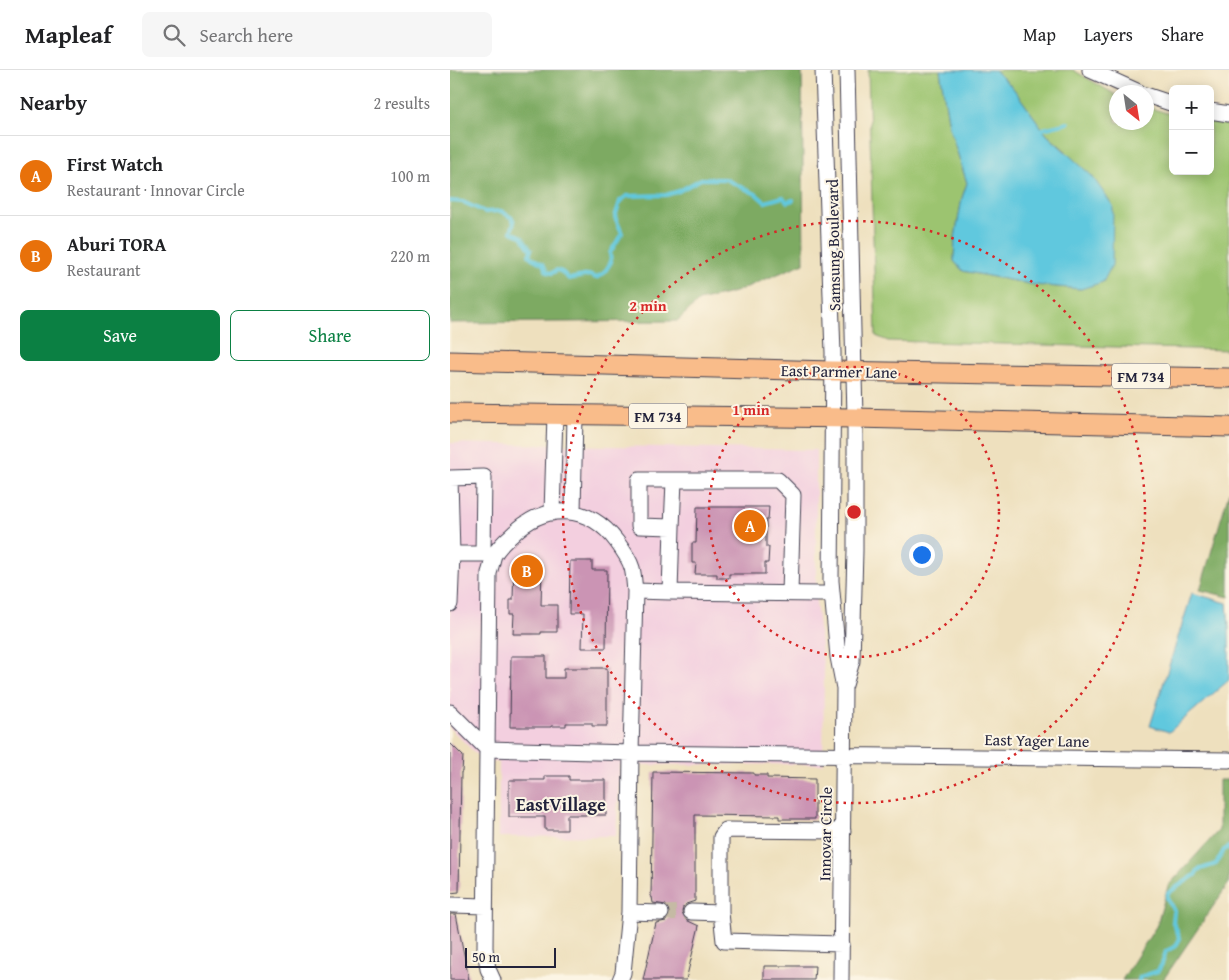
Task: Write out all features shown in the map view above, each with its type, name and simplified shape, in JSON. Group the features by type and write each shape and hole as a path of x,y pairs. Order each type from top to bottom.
{"main road":[{"name":"East Parmer Lane","path":"450,361 854,372 1229,378"},
{"name":"FM 734","path":"450,412 855,418 1229,427"}],"street":[{"name":"Samsung Boulevard","path":"823,70 833,353 832,418"},
{"name":"Samsung Boulevard","path":"847,70 855,418"},
{"path":"1090,70 1123,85"},
{"path":"1154,98 1169,103"},
{"path":"1214,112 1229,114"},
{"path":"552,513 555,414"},
{"path":"573,512 575,415"},
{"name":"Innovar Circle","path":"832,418 832,594 838,657 844,688 841,980"},
{"name":"Innovar Circle","path":"844,688 852,661 855,551 855,418"},
{"path":"450,604 450,478 484,477 489,554 485,948 488,969 493,980"},
{"path":"672,527 639,526 639,480 778,480 793,494 790,594"},
{"path":"670,592 674,481"},
{"path":"451,554 489,554 521,526 532,519 552,513 573,512 597,520 625,552 632,568 635,591 630,912 623,973 620,980"},
{"path":"635,591 832,594"},
{"path":"450,712 486,749"},
{"name":"East Yager Lane","path":"486,749 631,753 1229,760"},
{"path":"842,944 724,941 721,913 721,837 726,830 843,830"},
{"path":"452,906 485,906"},
{"path":"630,912 662,913"},
{"path":"691,912 721,913"}],"shaded area":[{"path":"450,443 816,450 816,601 824,673 823,764 620,765 616,836 499,837 499,763 478,756 450,728"}],"green space":[{"path":"450,70 802,70 804,263 735,292 699,301 677,321 450,323"},
{"path":"868,70 940,70 949,126 967,183 962,198 955,238 954,261 963,271 1035,285 1081,289 1066,151 1047,135 1013,88 995,70 1073,70 1109,91 1109,130 1154,130 1154,109 1169,114 1169,175 1214,175 1214,123 1229,125 1229,350 888,341 876,336"},
{"path":"1229,492 1229,597 1200,590"},
{"path":"1219,780 1229,780 1229,883 1163,980 1122,980 1157,925 1168,886 1219,830"}],"water":[{"path":"940,70 995,70 1013,88 1047,135 1092,176 1113,206 1112,265 1103,282 1081,289 1035,285 963,271 954,261 955,238 962,198 967,183 949,126"},
{"path":"1192,593 1227,603 1229,680 1169,732 1150,726"}],"building":[{"path":"697,507 769,507 768,520 766,520 766,547 769,547 768,563 765,563 765,574 729,574 729,578 717,578 717,574 695,574 696,563 692,563 692,543 696,543"},
{"path":"570,561 592,561 592,570 607,570 606,648 582,648 583,614 569,614"},
{"path":"514,564 542,565 541,605 557,605 557,632 513,634 514,614 510,614 510,600 513,600"},
{"path":"511,656 546,656 546,678 564,678 564,668 607,668 607,726 592,726 592,723 566,723 566,726 510,727"},
{"path":"450,743 463,756 461,772 459,892 450,893"},
{"path":"653,772 754,773 754,775 767,775 767,778 815,779 815,819 779,819 779,816 695,815 695,901 686,904 682,912 686,920 699,926 686,980 643,980 656,923 666,921 670,914 666,905 653,903 651,897"},
{"path":"545,776 569,776 569,780 606,780 606,815 567,815 567,830 545,830 545,817 509,817 509,780 545,780"},
{"path":"450,914 456,914 469,980 450,980"},
{"path":"764,966 815,966 814,980 764,980"}],"waterway":[{"path":"1039,131 1068,123"},
{"path":"450,201 463,202 485,212 501,211 512,218 514,222 511,232 521,236 531,250 529,255 543,264 547,272 552,273 557,270 569,279 589,275 596,278 604,273 611,262 610,253 622,233 615,217 620,201 627,196 666,195 679,191 701,179 725,179 756,194 765,202 783,197 787,202 793,200"},
{"path":"1139,980 1140,977 1158,971 1166,951 1176,946 1179,940 1173,923 1174,911 1167,898 1168,893 1195,875 1198,870 1216,864 1224,850 1229,847"}],"tunnel":[{"path":"661,913 691,912"}],"place":[{"name":"First Watch","path":"750,526"},
{"name":"Aburi TORA","path":"527,571"}],"district":[{"name":"EastVillage","path":"561,804"}]}
